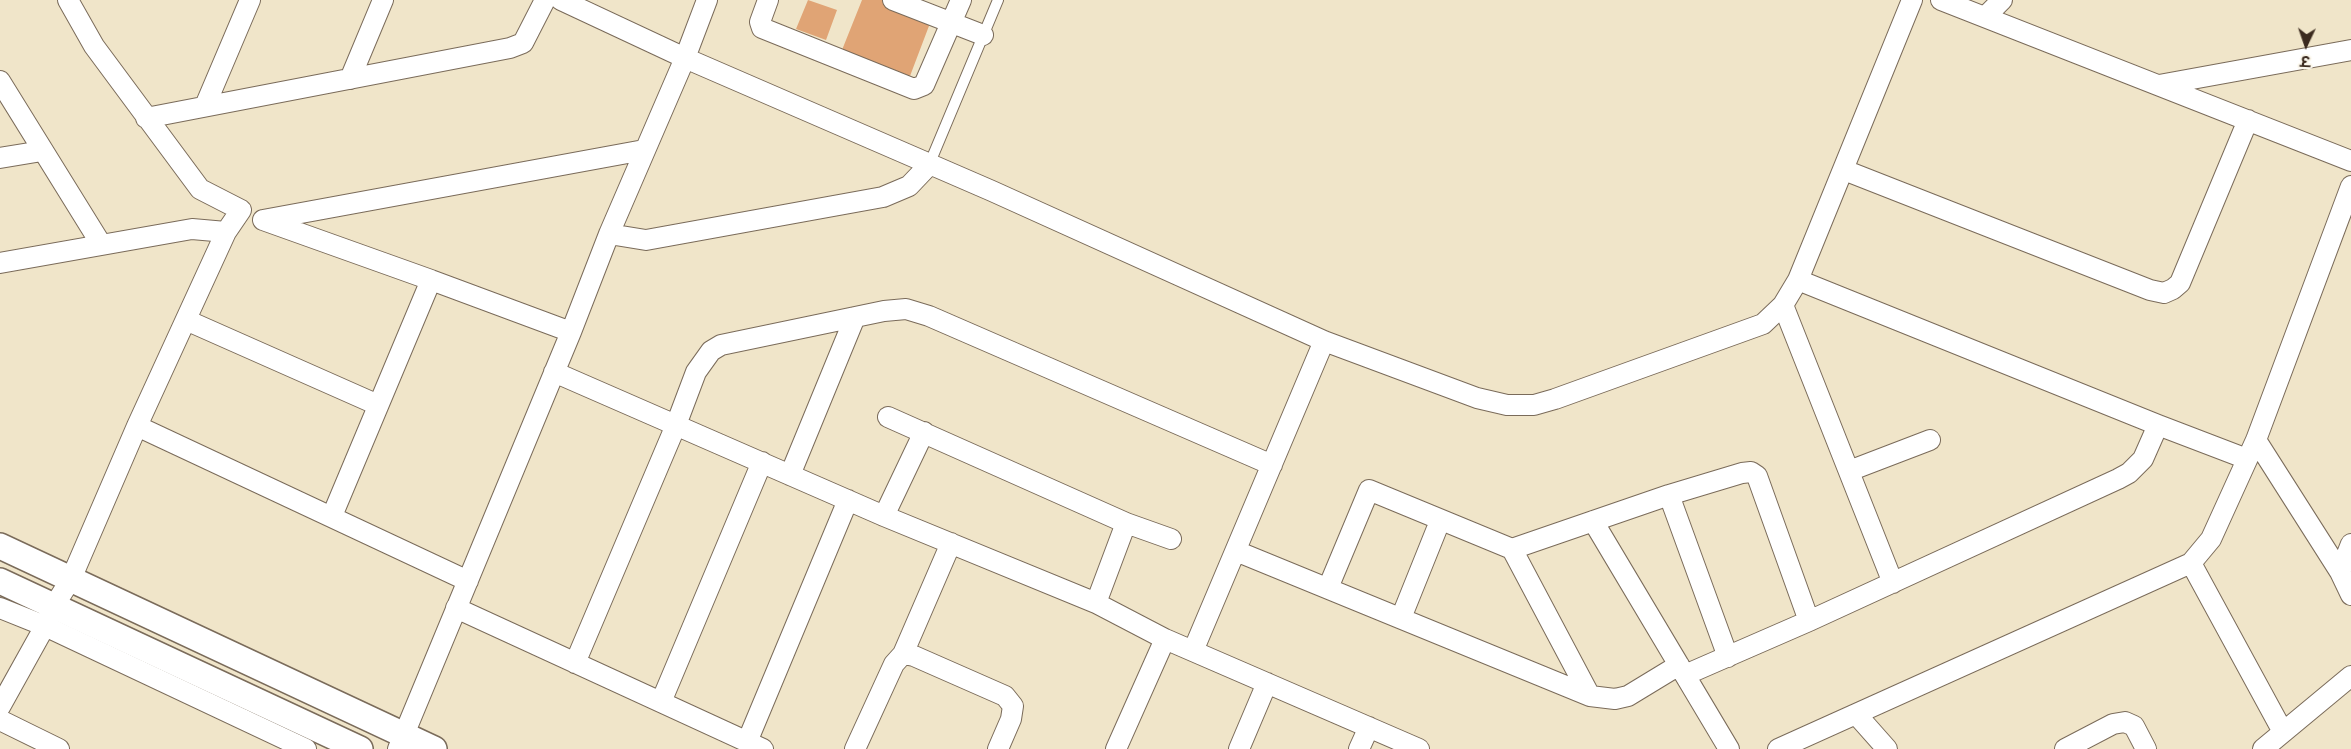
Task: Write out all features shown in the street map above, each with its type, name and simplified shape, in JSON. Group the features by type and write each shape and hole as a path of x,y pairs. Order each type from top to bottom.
{"street":[{"path":"68,0 94,46 200,188 263,220 570,332"},
{"path":"205,106 250,0"},
{"path":"350,78 383,0"},
{"path":"146,118 518,45 523,43 545,0"},
{"path":"561,0 685,58 1324,341 1478,398 1507,405 1534,405 1555,399 1762,324 1783,305 1798,280 1912,0"},
{"path":"401,742 609,234 685,58 707,0"},
{"path":"768,0 760,22 762,28 914,88 924,85 961,0"},
{"path":"894,0 983,35"},
{"path":"1940,0 2351,161"},
{"path":"1985,18 2002,0"},
{"path":"2158,85 2351,50"},
{"path":"0,81 101,244"},
{"path":"1844,170 2150,290 2164,293 2180,283 2248,120"},
{"path":"263,220 644,150"},
{"path":"0,158 42,151"},
{"path":"609,234 646,240 883,197 909,186 929,165"},
{"path":"1778,749 2191,563 2211,539 2256,440 2351,186"},
{"path":"0,706 70,579 137,426 226,232 241,210"},
{"path":"0,263 192,228 226,232"},
{"path":"332,516 431,280"},
{"path":"1798,280 2247,459"},
{"path":"1783,305 1893,583"},
{"path":"575,663 676,425 696,372 711,351 721,345 884,311 906,310 929,316 1272,465"},
{"path":"790,475 855,317"},
{"path":"186,320 378,405"},
{"path":"1193,651 1324,341"},
{"path":"554,372 884,516 1096,603 1165,639 1419,749"},
{"path":"888,417 1126,523 1171,539"},
{"path":"1236,551 1590,696 1601,699 1628,696 1682,670 1728,657 1809,621 2129,473 2143,459 2158,425"},
{"path":"137,426 468,581"},
{"path":"884,516 924,432"},
{"path":"1849,471 1930,440"},
{"path":"2256,440 2340,572 2351,594"},
{"path":"660,702 762,462"},
{"path":"1328,588 1369,490 1440,521 1512,549 1669,495 1751,472 1757,476 1809,621"},
{"path":"1669,495 1728,657"},
{"path":"456,608 755,745 848,500"},
{"path":"1401,618 1440,521"},
{"path":"1593,521 1729,749"},
{"path":"1096,603 1126,523"},
{"path":"855,749 894,664 903,654 951,544"},
{"path":"2340,572 2351,544"},
{"path":"0,546 401,742 434,749"},
{"path":"1512,549 1590,696"},
{"path":"2191,563 2283,732"},
{"path":"0,581 49,616 306,749"},
{"path":"0,608 49,616 360,749"},
{"path":"1116,749 1165,639"},
{"path":"903,654 914,656 1005,696 1013,706 1011,720 998,749"},
{"path":"2264,749 2351,676"},
{"path":"1239,749 1267,683"},
{"path":"1856,714 1886,749"},
{"path":"0,720 59,749"},
{"path":"2065,749 2113,724 2126,722 2134,726 2146,749"},
{"path":"1359,749 1369,727"}],"lane":[{"path":"929,165 998,0"}],"building":[{"path":"808,0 837,10 826,40 796,29"},
{"path":"862,0 886,0 932,18 910,76 842,50"}]}
